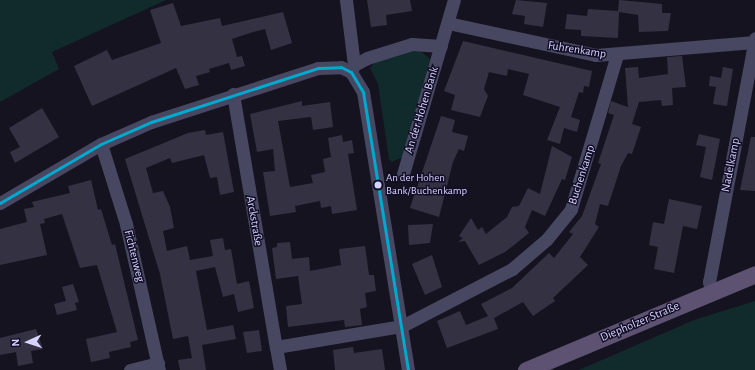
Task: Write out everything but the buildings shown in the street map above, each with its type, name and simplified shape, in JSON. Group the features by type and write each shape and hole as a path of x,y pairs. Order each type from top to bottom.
{"main road":[{"name":"Diepholzer Straße","path":"526,370 755,274"}],"street":[{"path":"346,0 353,68 363,92 408,370"},
{"name":"An der Hohen Bank","path":"403,174 454,0"},
{"name":"Fuhrenkamp","path":"448,23 578,52 617,55 755,41"},
{"name":"Nadelkamp","path":"713,291 709,282 755,41"},
{"path":"0,203 101,144 151,122 233,94 318,68 353,68 412,44 441,46"},
{"name":"Buchenkamp","path":"402,326 512,269 546,239 571,209 617,55"},
{"name":"Arckstraße","path":"233,94 280,370"},
{"name":"Fichtenweg","path":"101,144 128,231 159,366"},
{"path":"276,347 402,326"},
{"path":"130,370 159,366"}],"green space":[{"path":"0,0 166,0 52,52 59,69 0,102"},
{"path":"418,49 430,59 403,157 392,162 389,159 378,84 370,68 375,62"},
{"path":"755,301 755,370 579,370 694,320"}],"transit line":[{"path":"0,203 101,144 151,122 318,68 341,67 351,72 363,92 408,369"}],"place":[{"name":"An der Hohen Bank/Buchenkamp","path":"378,185"}]}
